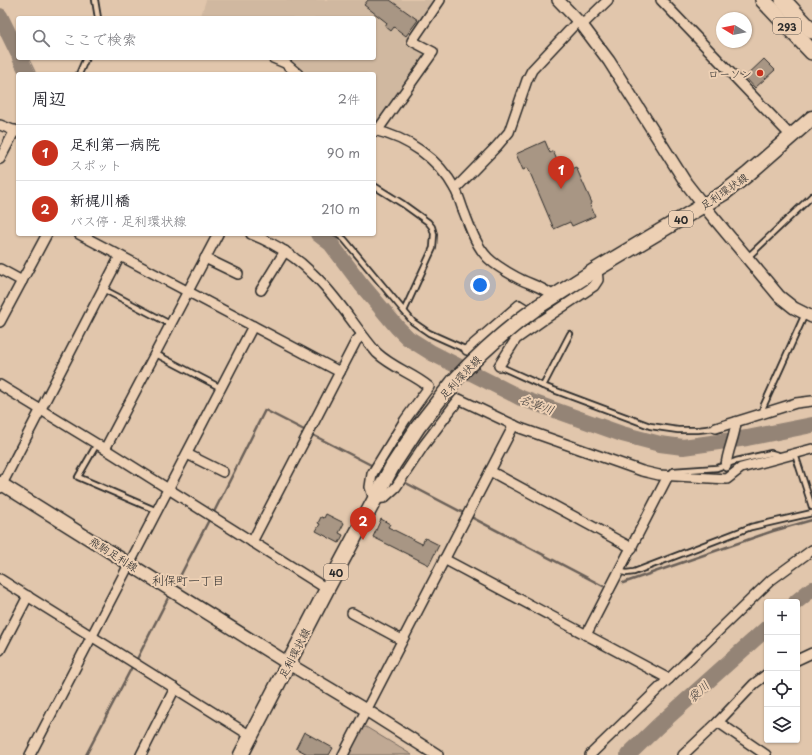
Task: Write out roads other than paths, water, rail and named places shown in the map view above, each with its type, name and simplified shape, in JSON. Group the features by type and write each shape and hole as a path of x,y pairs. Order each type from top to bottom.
{"highway":[{"name":"293","path":"763,0 812,52"},
{"name":"293","path":"783,0 812,31"}],"main road":[{"name":"足利環状線","path":"241,755 374,499 418,427 454,381 490,346 515,324 539,306 597,269 704,206 735,185 792,137 812,118"},
{"name":"飛駒足利線","path":"1,485 289,664"}],"street":[{"path":"440,0 412,42 433,52 376,131 393,135 410,143 434,161 455,189 470,228 488,258 516,277 542,288 553,296"},
{"path":"558,0 580,23 609,61 686,183 704,206 778,296 794,308 809,315"},
{"path":"455,189 509,132 532,70 580,23 608,0"},
{"path":"661,0 792,137"},
{"path":"278,60 285,63 295,72"},
{"path":"0,125 16,131"},
{"path":"0,159 16,133"},
{"path":"0,322 46,236"},
{"path":"83,236 340,372"},
{"path":"101,446 154,353 217,236"},
{"path":"255,236 285,251 313,274 384,360 423,382 429,387 405,420 372,474 370,487 374,499 384,498 396,487 459,399 514,425 612,461 659,476 727,479 741,468 812,449"},
{"path":"261,290 285,251"},
{"path":"1,485 120,256"},
{"path":"205,258 238,274"},
{"path":"0,269 22,281"},
{"path":"499,366 516,339 594,286 598,280 597,269"},
{"path":"467,350 519,305 543,320"},
{"path":"30,755 253,326"},
{"path":"252,542 356,341 362,335"},
{"path":"0,385 101,446 168,490 327,589"},
{"path":"716,428 736,425 796,403 812,401"},
{"path":"343,755 514,425"},
{"path":"726,462 736,425"},
{"path":"187,454 223,472"},
{"path":"490,471 632,548"},
{"path":"586,635 668,476"},
{"path":"590,755 771,580 812,550"},
{"path":"444,559 669,679"},
{"path":"0,579 251,736"},
{"path":"0,650 28,596"},
{"path":"352,612 402,640"},
{"path":"800,659 812,653"},
{"path":"289,664 437,755"},
{"path":"683,755 718,722 754,684 764,676"},
{"path":"141,755 175,688"},
{"path":"718,722 766,755"}],"lane":[{"path":"95,0 98,16"},
{"path":"80,72 85,60"},
{"path":"376,187 428,222 432,227 434,234 433,248 404,311"},
{"path":"746,258 812,196"},
{"path":"340,236 344,239 407,316 420,327 435,336 467,350"},
{"path":"103,289 170,324"},
{"path":"763,414 763,407 809,315"},
{"path":"543,386 570,334"},
{"path":"154,353 221,388"},
{"path":"499,366 543,386 650,426 678,430 716,428"},
{"path":"101,446 78,477 158,511"},
{"path":"668,476 673,471 717,468 726,462 772,453 783,456"},
{"path":"795,453 812,507"},
{"path":"619,571 626,573 634,572 751,527 812,513"}],"waterway":[{"name":"名草川","path":"0,16 16,49"},
{"name":"名草川","path":"21,60 27,72"},
{"name":"名草川","path":"321,236 331,244 361,284 408,338 432,353 521,398 622,434 660,444 683,447 747,438 812,425"},
{"path":"213,514 265,410 306,431"},
{"path":"311,434 371,465"},
{"path":"406,483 603,586"},
{"path":"174,588 210,518"},
{"path":"623,583 773,531 812,520"},
{"name":"袋川","path":"800,599 812,589"},
{"path":"136,661 170,594"},
{"name":"袋川","path":"628,755 764,631"},
{"path":"86,755 133,665"}],"place":[{"name":"ローソン","path":"760,73"},
{"name":"足利第一病院","path":"561,189"},
{"name":"新梶川橋","path":"363,540"}],"district":[{"name":"利保町一丁目","path":"188,580"}]}
